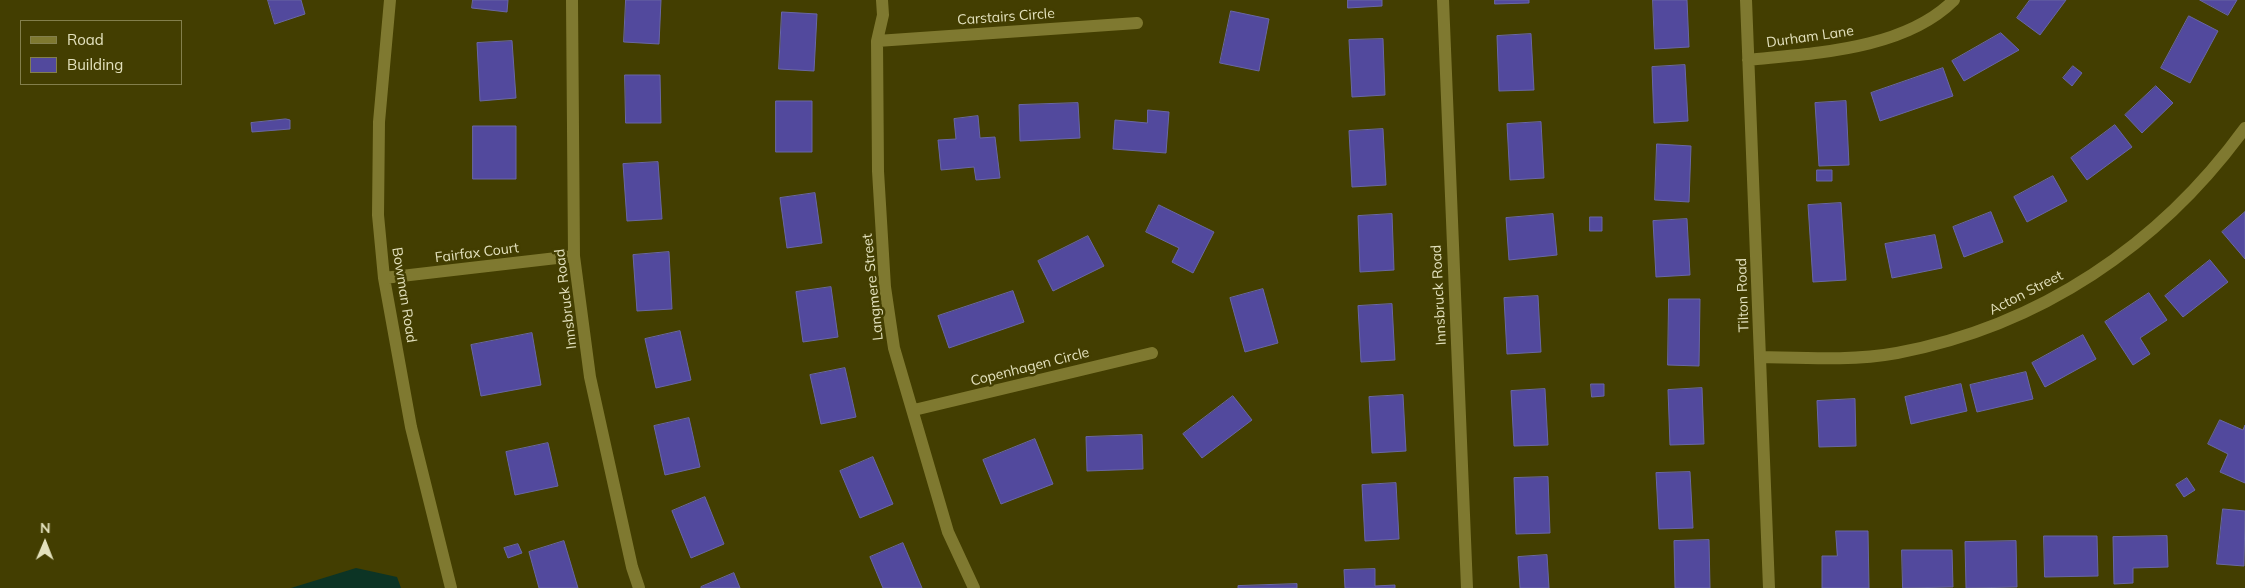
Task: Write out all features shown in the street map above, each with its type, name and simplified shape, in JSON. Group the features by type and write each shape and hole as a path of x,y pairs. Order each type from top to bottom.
{"street":[{"name":"Bowman Road","path":"390,0 379,122 378,215 384,278 412,427 451,588"},
{"name":"Innsbruck Road","path":"572,0 574,256 590,377 632,567 639,588"},
{"name":"Langmere Street","path":"882,0 883,15 877,41 878,171 885,287 894,348 914,410 948,532 974,588"},
{"name":"Innsbruck Road","path":"1443,0 1467,588"},
{"name":"Tilton Road","path":"1746,0 1761,357 1768,588"},
{"name":"Durham Lane","path":"1748,60 1846,50 1905,32 1945,9 1954,0"},
{"name":"Carstairs Circle","path":"877,41 1137,23"},
{"name":"Acton Street","path":"1761,357 1838,358 1896,353 1990,328 2060,294 2142,241 2185,201 2227,153 2245,128"},
{"name":"Fairfax Court","path":"384,278 574,256"},
{"name":"Copenhagen Circle","path":"914,410 1152,353"}],"shaded area":[{"path":"356,568 397,577 401,588 291,588"}],"building":[{"path":"268,0 301,0 305,14 275,24"},
{"path":"473,0 508,0 507,12 472,8"},
{"path":"626,0 661,0 659,44 624,42"},
{"path":"1348,0 1382,0 1382,6 1348,8"},
{"path":"1495,0 1529,0 1529,3 1495,4"},
{"path":"1653,0 1687,0 1689,47 1655,49"},
{"path":"2030,0 2066,0 2040,35 2017,18"},
{"path":"2200,0 2237,0 2228,15"},
{"path":"1231,11 1269,19 1259,71 1220,63"},
{"path":"782,12 817,14 814,71 779,69"},
{"path":"2189,16 2218,31 2190,83 2161,68"},
{"path":"2001,33 2019,50 1964,81 1952,61"},
{"path":"1531,34 1534,90 1499,91 1497,36"},
{"path":"1383,39 1385,95 1352,97 1349,40"},
{"path":"512,41 516,98 480,101 477,43"},
{"path":"1685,65 1688,121 1654,123 1652,67"},
{"path":"2073,66 2082,73 2072,86 2063,78"},
{"path":"1943,68 1953,96 1880,121 1871,93"},
{"path":"625,75 660,75 661,123 626,123"},
{"path":"2156,86 2173,103 2142,133 2125,115"},
{"path":"776,101 812,101 812,152 776,152"},
{"path":"1846,101 1849,165 1819,166 1815,103"},
{"path":"1078,103 1080,138 1020,141 1019,105"},
{"path":"1148,110 1169,112 1166,153 1113,149 1115,120 1147,123"},
{"path":"978,116 980,138 995,137 1000,178 976,180 974,167 941,170 938,140 956,139 954,119"},
{"path":"290,120 290,129 252,132 251,123"},
{"path":"1541,122 1544,178 1510,180 1507,124"},
{"path":"2115,125 2132,147 2087,180 2071,158"},
{"path":"473,126 516,126 516,179 473,179"},
{"path":"1383,129 1386,185 1352,187 1349,131"},
{"path":"1657,144 1691,146 1689,202 1655,200"},
{"path":"658,162 662,219 627,221 623,164"},
{"path":"1817,170 1832,170 1832,181 1817,181"},
{"path":"2053,176 2067,201 2027,222 2014,197"},
{"path":"815,193 822,243 787,248 780,198"},
{"path":"1841,203 1846,280 1813,282 1808,205"},
{"path":"1159,205 1214,232 1193,273 1172,262 1179,248 1146,232"},
{"path":"1991,212 2003,242 1964,257 1953,227"},
{"path":"2245,212 2245,259 2222,232"},
{"path":"1392,214 1394,270 1360,272 1358,216"},
{"path":"1553,214 1557,255 1509,260 1506,218"},
{"path":"1590,217 1602,217 1602,231 1590,231"},
{"path":"1687,219 1690,275 1656,277 1653,221"},
{"path":"1935,235 1942,268 1892,278 1885,244"},
{"path":"1088,236 1104,266 1053,291 1038,261"},
{"path":"669,252 672,309 637,311 633,255"},
{"path":"2210,260 2228,282 2183,317 2165,296"},
{"path":"831,287 838,337 803,342 796,292"},
{"path":"1263,289 1278,343 1245,352 1230,298"},
{"path":"1013,291 1024,322 949,348 938,316"},
{"path":"2149,293 2167,320 2140,338 2150,354 2133,365 2105,322"},
{"path":"1538,296 1541,352 1507,354 1504,298"},
{"path":"1669,299 1700,299 1699,366 1668,365"},
{"path":"1392,304 1395,360 1361,362 1358,306"},
{"path":"680,331 691,380 656,388 645,339"},
{"path":"532,333 541,385 481,396 471,345"},
{"path":"2083,335 2096,359 2045,387 2032,363"},
{"path":"845,368 856,417 821,424 810,375"},
{"path":"2026,372 2033,399 1977,412 1970,385"},
{"path":"1591,384 1604,384 1604,396 1592,397"},
{"path":"1961,384 1967,411 1911,424 1905,397"},
{"path":"1702,388 1704,444 1670,445 1668,390"},
{"path":"1545,389 1548,445 1514,446 1511,391"},
{"path":"1403,395 1406,451 1372,453 1369,397"},
{"path":"1233,396 1252,420 1202,458 1183,434"},
{"path":"1855,399 1856,446 1819,447 1817,401"},
{"path":"689,418 700,467 665,475 654,426"},
{"path":"2220,420 2243,430 2245,425 2245,483 2220,472 2228,454 2208,444"},
{"path":"1142,435 1143,469 1087,471 1086,437"},
{"path":"1035,439 1053,484 1001,504 983,460"},
{"path":"548,443 558,486 515,495 506,452"},
{"path":"873,457 893,504 860,518 840,471"},
{"path":"1690,472 1693,528 1659,529 1656,473"},
{"path":"1548,477 1550,533 1516,534 1514,478"},
{"path":"2187,478 2195,490 2184,497 2176,485"},
{"path":"1396,483 1399,539 1365,541 1362,485"},
{"path":"705,497 724,544 691,558 672,511"},
{"path":"2223,509 2245,511 2244,566 2217,564"},
{"path":"1836,531 1868,531 1869,588 1822,588 1822,556 1837,556"},
{"path":"2044,536 2097,536 2098,576 2045,577"},
{"path":"2167,536 2168,567 2133,568 2133,583 2114,584 2113,537"},
{"path":"1709,540 1710,588 1675,588 1674,541"},
{"path":"564,541 578,588 539,588 529,552"},
{"path":"2016,541 2017,587 1966,588 1965,542"},
{"path":"903,543 922,588 883,588 870,557"},
{"path":"518,544 522,553 508,558 504,548"},
{"path":"1902,550 1952,550 1953,587 1903,588"},
{"path":"1547,555 1549,588 1520,588 1518,557"},
{"path":"1375,569 1375,586 1395,585 1395,588 1345,588 1344,570"},
{"path":"734,573 740,588 701,588 701,587"},
{"path":"1297,584 1297,588 1238,588 1238,586"}]}
